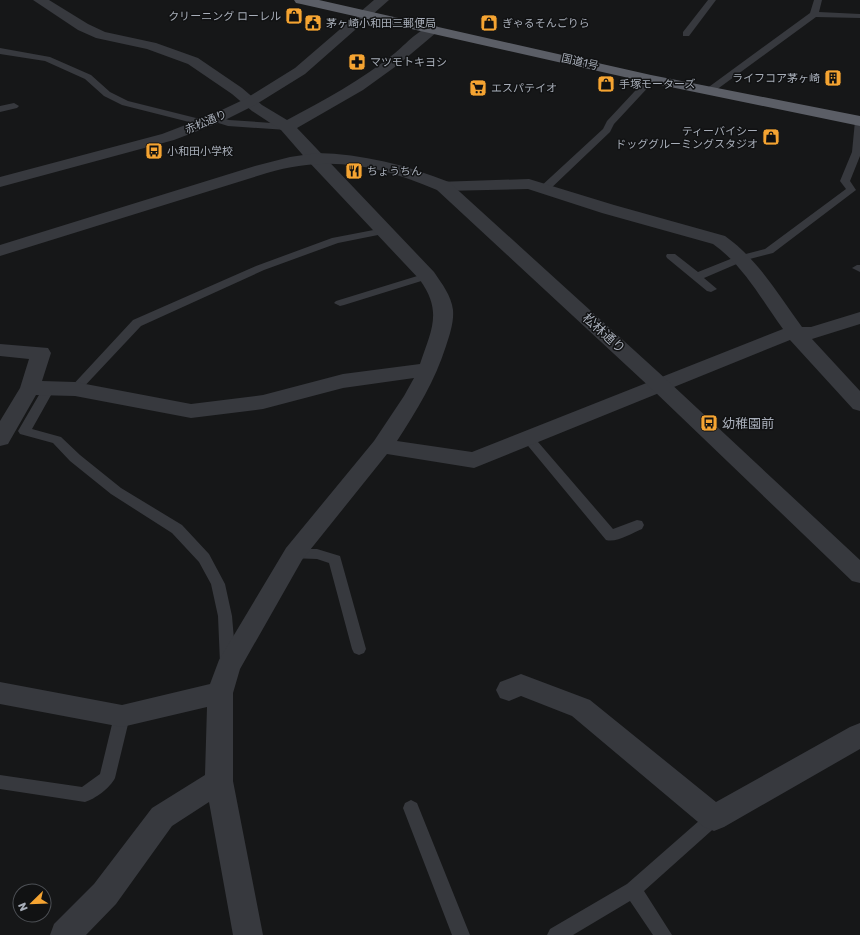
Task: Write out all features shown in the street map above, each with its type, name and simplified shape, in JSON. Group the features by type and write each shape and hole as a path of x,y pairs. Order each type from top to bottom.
{"highway":[{"name":"国道1号","path":"301,0 652,79 860,121"}],"street":[{"path":"40,0 101,35 151,46 193,61 287,128 427,276 439,293 443,310 442,328 428,370 414,398 382,446 294,554 224,680 218,781 248,935"},
{"name":"赤松通り","path":"0,182 168,136 210,122 250,102 300,71 382,0"},
{"path":"287,128 358,87 394,61 432,29"},
{"name":"松林通り","path":"0,251 252,173 314,158 342,158 372,162 398,169 442,186 661,386 860,574"},
{"path":"442,186 529,184 543,190 719,240 730,246 742,258 796,333 860,404"},
{"path":"382,446 474,460 787,334 812,333 860,318"},
{"path":"0,350 42,353 40,388 0,440"},
{"path":"40,388 75,388 191,412 263,402 343,381 428,370"},
{"path":"0,693 122,716 224,680"},
{"path":"509,690 521,685 581,708 714,818 860,735"},
{"path":"65,935 105,894 162,817 218,781"}],"lane":[{"path":"686,34 712,0"},
{"path":"709,91 814,14 818,0"},
{"path":"814,14 860,16"},
{"path":"0,51 47,59 88,77 106,94 125,103 210,122 287,128"},
{"path":"543,190 607,130 610,123 652,79"},
{"path":"0,109 14,106"},
{"path":"696,277 742,258 769,251 851,190 845,181 857,152 860,121"},
{"path":"75,388 137,323 267,266 336,240 384,231"},
{"path":"671,256 712,289"},
{"path":"340,303 427,276"},
{"path":"40,388 24,431 57,440 74,458 116,491 177,529 204,558 218,584 225,616 224,680"},
{"path":"528,438 611,536 637,525"},
{"path":"294,554 317,554 335,560 359,649"},
{"path":"0,782 85,795 107,778 122,716"},
{"path":"411,808 461,935"},
{"path":"556,935 633,890 714,818"},
{"path":"633,890 663,935"}],"place":[{"name":"クリーニング ローレル","path":"294,16"},
{"name":"茅ヶ崎小和田三郵便局","path":"313,23"},
{"name":"ぎゃるそんごりら","path":"489,23"},
{"name":"マツモトキヨシ","path":"357,62"},
{"name":"ライフコア茅ヶ崎","path":"833,78"},
{"name":"手塚モーターズ","path":"606,84"},
{"name":"エスパテイオ","path":"478,88"},
{"name":"ティーバイシー ドッググルーミングスタジオ","path":"771,137"},
{"name":"小和田小学校","path":"154,151"},
{"name":"ちょうちん","path":"354,171"},
{"name":"幼稚園前","path":"709,423"}]}
